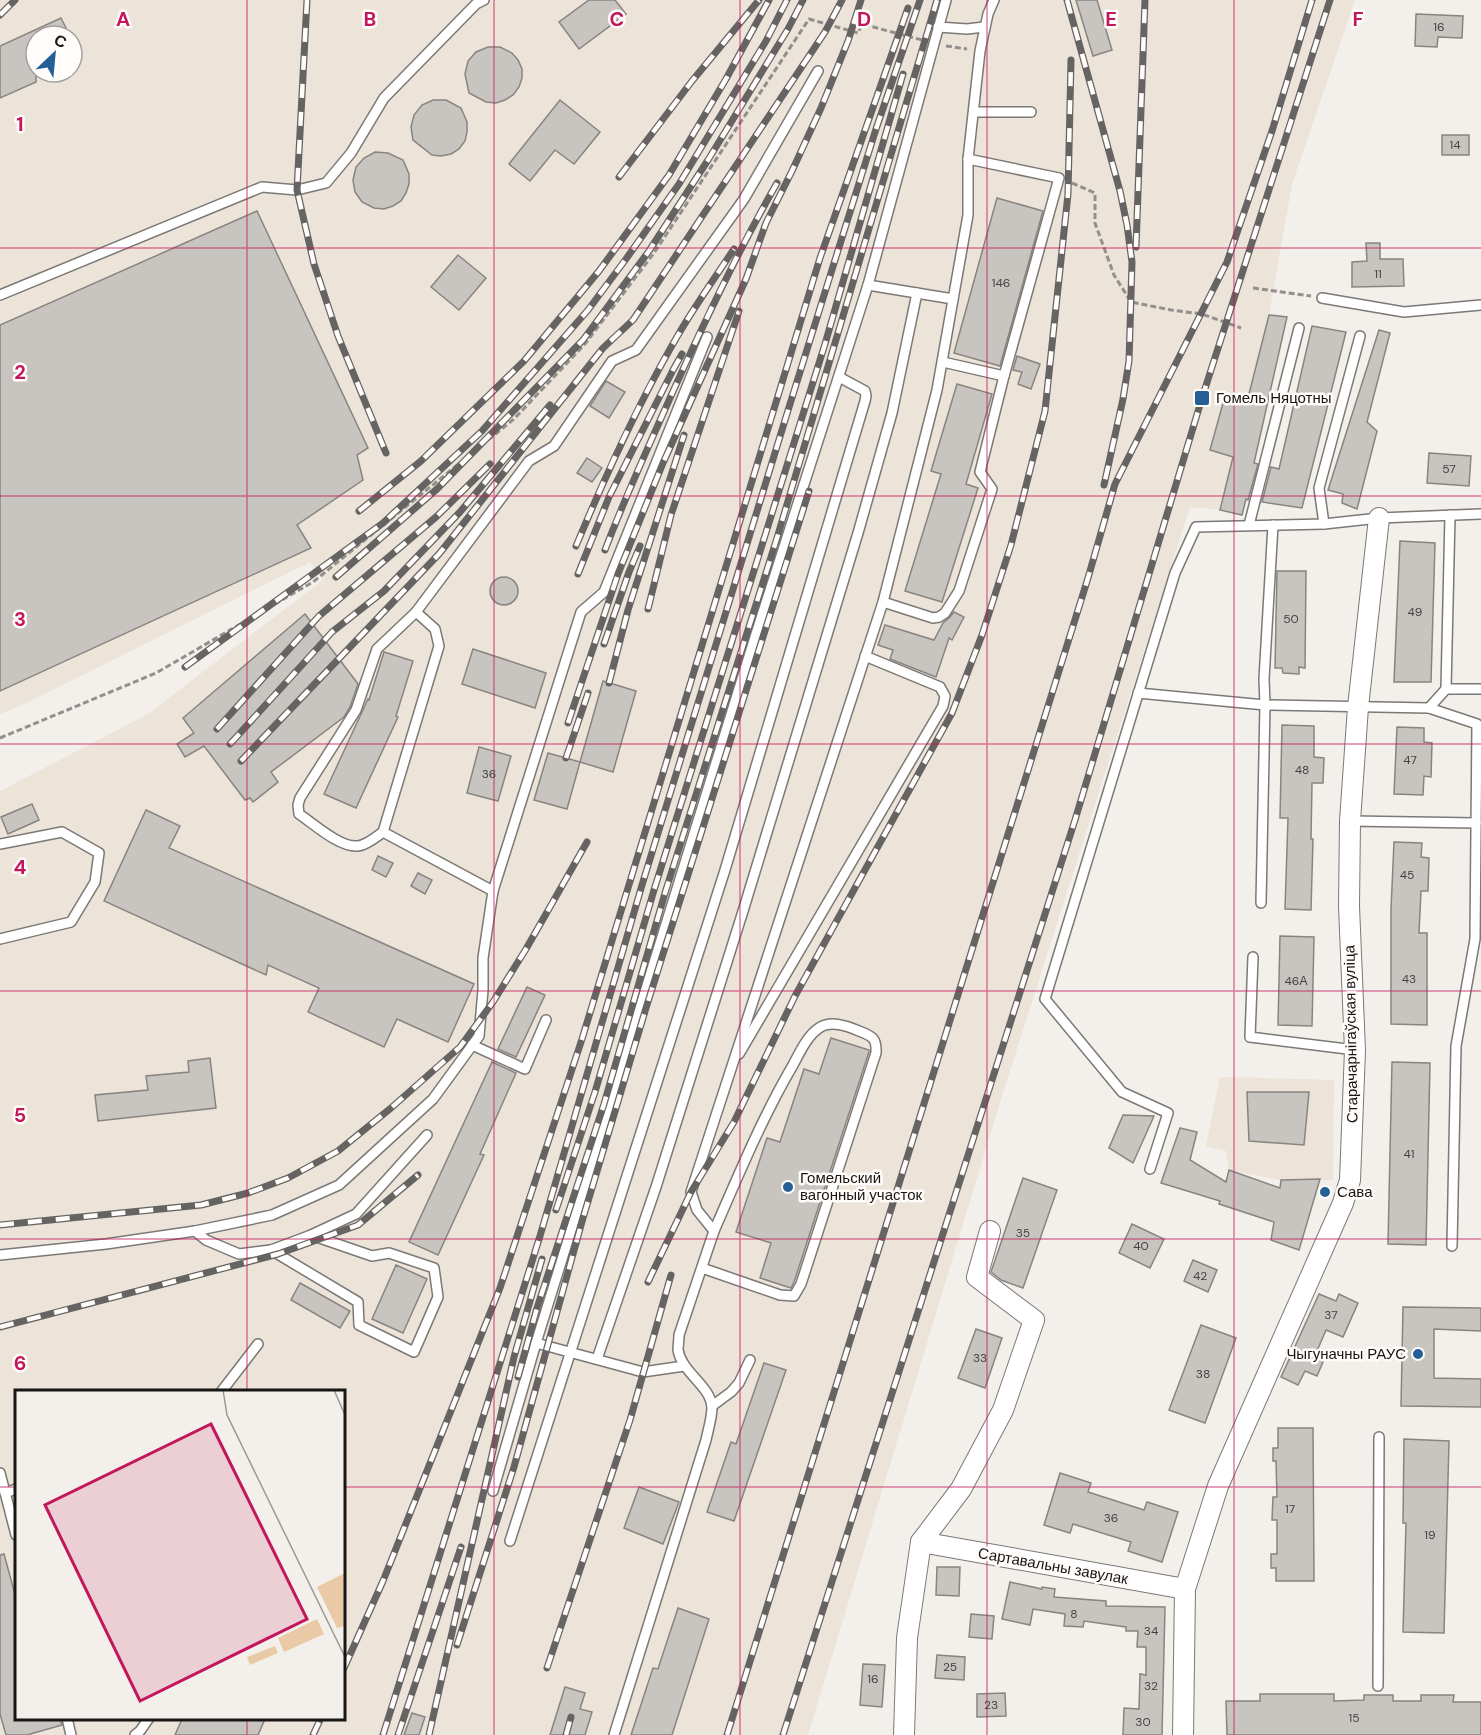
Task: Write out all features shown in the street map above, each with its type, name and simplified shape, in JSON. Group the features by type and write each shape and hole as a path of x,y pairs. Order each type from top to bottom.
{"street":[{"name":"Старачарнігаўская вуліца","path":"1183,1735 1185,1589 1218,1486 1343,1203 1350,1180 1355,1050 1349,906 1350,821 1358,707 1378,518"},
{"path":"904,1735 908,1638 921,1542 962,1490 1003,1410 1034,1320 976,1277 990,1231"},
{"name":"Сартавальны завулак","path":"921,1542 1185,1589"}],"lane":[{"path":"0,295 262,187 297,190 326,183 351,153 384,98 476,4 484,0"},
{"path":"493,1491 536,1342 751,648 868,285 946,0"},
{"path":"714,1231 697,1210 691,1192 883,602 943,362 968,215 968,159 980,51 984,27 994,0"},
{"path":"938,27 967,29 984,27"},
{"path":"417,612 435,629 439,646 384,832 359,846 343,844 299,814 298,805 300,798 356,710 377,649 417,612 529,461 554,446 612,361 636,350 744,199 818,71"},
{"path":"974,112 1032,112"},
{"path":"883,602 933,618 945,613 959,591 992,489 980,472 1059,178 968,159"},
{"path":"868,285 953,299"},
{"path":"597,1359 660,1176 858,533 892,413 917,293"},
{"path":"1322,298 1404,312 1481,305"},
{"path":"1249,525 1299,328"},
{"path":"1324,524 1319,488 1360,336"},
{"path":"0,1255 106,1244 195,1231 272,1215 339,1185 433,1099 479,1036 483,958 493,891 581,612 604,592 707,337"},
{"path":"943,362 1004,376"},
{"path":"510,1542 725,870 865,401 865,391 839,377"},
{"path":"1150,1169 1168,1113 1122,1092 1045,999 1175,573 1196,527 1324,524 1378,518 1481,514"},
{"path":"1429,708 1446,689 1450,515"},
{"path":"1261,903 1264,679 1273,525"},
{"path":"731,1069 943,706 945,696 940,687 865,656"},
{"path":"1446,689 1481,689"},
{"path":"1138,693 1265,705 1429,708 1477,724 1478,939 1456,1046 1452,1246"},
{"path":"1350,821 1476,823"},
{"path":"0,844 62,832 99,853 95,882 71,922 0,939"},
{"path":"384,832 493,891"},
{"path":"1253,957 1250,1037 1355,1050"},
{"path":"472,1045 525,1070 546,1020"},
{"path":"614,1735 706,1440 712,1406 707,1394 684,1366 678,1349 679,1335 714,1231 773,1100 811,1035 820,1026 832,1024 848,1026 869,1035 877,1045 876,1053 801,1284 794,1296 780,1295 702,1268"},
{"path":"195,1231 206,1240 239,1254 271,1250 311,1235 356,1214 427,1135"},
{"path":"271,1250 358,1302 359,1325 414,1352 438,1297 434,1268 389,1253 372,1256 311,1235"},
{"path":"536,1342 643,1372 684,1366"},
{"path":"223,1390 258,1344"},
{"path":"712,1406 740,1383 750,1360"},
{"path":"1378,1686 1379,1437"},
{"path":"0,1473 15,1530"},
{"path":"5,1493 15,1489"},
{"path":"67,1720 71,1735"},
{"path":"135,1735 148,1720"}],"path":[{"path":"0,738 156,673 313,582 514,419 585,344 654,253 808,19 858,33 862,24 934,44 980,51"},
{"path":"1059,178 1095,193 1095,223 1114,275 1131,302 1202,314 1241,328"},
{"path":"1254,288 1322,298"}],"shaded area":[{"path":"0,0 1355,0 1292,184 1269,315 1220,510 1190,507 1001,1099 808,1735 0,1735 0,791 148,714 323,580 310,562 0,714"},
{"path":"1220,1077 1334,1080 1333,1180 1281,1180 1229,1170 1226,1151 1206,1146"}],"building":[{"path":"589,0 615,0 626,14 579,49 559,22"},
{"path":"1076,0 1097,0 1112,50 1093,56"},
{"path":"1416,14 1463,16 1462,38 1438,37 1437,47 1415,46"},
{"path":"61,18 64,24 48,24"},
{"path":"24,35 24,84 32,84 0,98 0,46"},
{"path":"488,47 500,47 512,53 522,69 519,87 513,95 496,103 486,102 469,93 465,74 468,61 476,52"},
{"path":"433,100 446,100 461,108 467,122 465,141 451,154 432,155 413,140 411,127 414,115 422,105"},
{"path":"560,100 600,132 574,164 555,150 530,181 509,164"},
{"path":"1442,135 1469,135 1469,155 1442,155"},
{"path":"375,152 388,153 403,160 409,174 409,184 401,201 384,209 374,208 362,202 355,192 353,180 356,167 364,158"},
{"path":"997,198 1043,211 1000,366 954,353"},
{"path":"257,211 368,448 357,455 363,480 297,525 311,548 0,691 0,325"},
{"path":"1366,243 1380,243 1380,259 1403,259 1404,286 1352,287 1352,262 1367,261"},
{"path":"458,255 486,278 459,310 431,287"},
{"path":"1269,315 1287,317 1254,463 1258,464 1242,515 1220,510 1233,457 1210,450 1225,396 1247,402"},
{"path":"1312,326 1346,332 1302,508 1262,502 1271,467 1279,469"},
{"path":"1379,330 1390,333 1367,422 1377,431 1357,509 1342,503 1343,494 1328,490"},
{"path":"1017,356 1040,364 1031,389 1018,384 1022,372 1013,370"},
{"path":"606,381 625,392 609,418 590,406"},
{"path":"957,384 992,394 966,484 978,488 942,602 905,591 941,474 931,471"},
{"path":"1429,453 1471,456 1469,486 1427,483"},
{"path":"587,458 602,468 592,482 577,473"},
{"path":"1400,541 1435,543 1431,682 1394,682"},
{"path":"1277,571 1306,571 1305,668 1299,667 1299,674 1283,673 1282,668 1275,668"},
{"path":"504,577 514,581 518,591 514,601 504,605 494,601 490,591 494,581"},
{"path":"954,612 964,617 952,640 949,638 936,677 890,659 893,650 878,645 885,625 934,640 943,623"},
{"path":"305,614 358,684 344,717 271,772 278,782 253,802 250,798 245,800 204,746 185,757 177,744 194,733 183,718"},
{"path":"473,649 546,673 535,708 462,684"},
{"path":"384,652 413,661 396,716 398,717 356,808 324,794 369,700"},
{"path":"603,681 636,691 613,772 580,762"},
{"path":"1282,725 1314,726 1314,757 1324,758 1323,783 1312,783 1311,910 1285,909 1288,818 1280,818"},
{"path":"1397,727 1424,728 1424,742 1432,743 1431,777 1424,776 1423,795 1394,794"},
{"path":"479,747 511,756 498,801 467,793"},
{"path":"548,753 580,762 567,809 534,800"},
{"path":"32,804 39,820 8,834 1,817"},
{"path":"146,810 180,826 169,848 474,984 448,1042 397,1019 384,1047 308,1012 319,988 268,965 266,975 104,901"},
{"path":"1394,842 1422,843 1421,857 1429,858 1428,891 1421,891 1419,933 1427,933 1427,1025 1391,1024 1391,909"},
{"path":"378,856 393,863 386,877 372,870"},
{"path":"418,873 432,880 425,894 411,886"},
{"path":"1280,936 1314,937 1312,1026 1278,1025"},
{"path":"527,987 545,995 516,1057 498,1049"},
{"name":"Гомельский вагонный участок","path":"831,1038 869,1050 869,1052 791,1288 760,1278 771,1243 736,1232 767,1138 780,1142 804,1069 819,1074"},
{"path":"210,1058 216,1108 98,1121 95,1095 148,1090 146,1076 189,1072 188,1061"},
{"path":"492,1062 516,1073 480,1154 484,1155 438,1255 409,1242"},
{"path":"1392,1062 1430,1063 1426,1245 1388,1244"},
{"path":"1247,1092 1309,1092 1304,1145 1249,1141"},
{"path":"1123,1115 1154,1116 1133,1163 1109,1148"},
{"path":"1180,1128 1197,1132 1190,1160 1226,1182 1229,1170 1280,1188 1281,1180 1320,1179 1299,1250 1271,1240 1274,1222 1219,1204 1220,1201 1161,1183"},
{"path":"1023,1178 1057,1190 1023,1288 1001,1280 991,1272"},
{"path":"1132,1224 1164,1239 1150,1268 1119,1253"},
{"path":"1193,1260 1217,1270 1208,1292 1184,1281"},
{"path":"396,1265 427,1279 403,1333 372,1319"},
{"path":"300,1283 350,1311 340,1328 291,1300"},
{"path":"1319,1294 1336,1301 1339,1294 1358,1303 1343,1337 1326,1330 1314,1358 1323,1362 1317,1376 1305,1371 1298,1385 1281,1377"},
{"name":"Чыгуначны РАУС","path":"1403,1307 1481,1308 1481,1331 1434,1329 1434,1378 1481,1379 1481,1407 1401,1406"},
{"path":"1201,1325 1236,1338 1205,1423 1169,1410"},
{"path":"976,1329 1002,1338 985,1388 958,1378"},
{"path":"764,1363 786,1370 734,1521 707,1512 731,1442 736,1444"},
{"path":"1278,1428 1313,1428 1314,1581 1276,1581 1276,1568 1271,1568 1271,1554 1277,1554 1277,1520 1272,1520 1273,1497 1277,1497 1276,1461 1273,1461 1273,1448 1278,1448"},
{"path":"1404,1439 1449,1441 1444,1633 1403,1632 1406,1523 1403,1523"},
{"path":"1060,1473 1091,1483 1088,1492 1144,1510 1147,1502 1178,1512 1162,1562 1128,1551 1131,1542 1073,1524 1070,1533 1044,1525"},
{"path":"639,1487 679,1502 663,1544 624,1528"},
{"path":"4,1554 15,1594 15,1720 60,1720 62,1725 27,1735 6,1735 0,1714 0,1555"},
{"path":"937,1567 960,1567 959,1596 936,1595"},
{"path":"1010,1582 1042,1589 1042,1587 1055,1589 1054,1597 1106,1601 1106,1606 1165,1607 1162,1735 1123,1735 1124,1708 1139,1709 1140,1674 1146,1675 1146,1647 1137,1647 1138,1631 1126,1631 1126,1627 1084,1621 1083,1627 1064,1626 1065,1614 1033,1609 1030,1625 1002,1619"},
{"path":"678,1608 709,1619 672,1735 631,1735 653,1668 658,1669"},
{"path":"971,1614 994,1616 992,1639 969,1637"},
{"path":"937,1655 965,1657 964,1680 935,1678"},
{"path":"863,1664 885,1665 882,1707 860,1705"},
{"path":"565,1687 585,1693 580,1709 592,1712 585,1735 550,1735"},
{"path":"1005,1693 1006,1716 977,1717 977,1694"},
{"path":"1260,1694 1334,1694 1334,1701 1364,1700 1364,1695 1393,1695 1393,1701 1421,1701 1421,1695 1454,1695 1453,1702 1481,1702 1481,1735 1227,1735 1226,1701 1260,1701"},
{"path":"412,1713 425,1717 419,1735 404,1735"},
{"path":"182,1720 265,1720 258,1735 175,1735"}],"railway":[{"path":"0,15 15,0"},
{"path":"307,0 297,190 314,264 338,336 386,453"},
{"path":"619,177 692,81 759,0"},
{"path":"359,511 421,461 524,361 599,271 669,175 726,79 769,0"},
{"path":"185,667 383,523 482,431 588,310 626,259 679,184 766,41 787,0"},
{"path":"336,577 437,489 583,340 649,251 708,160 788,29 803,0"},
{"path":"241,761 439,554 603,348 633,320 825,32 842,0"},
{"path":"568,723 618,574 663,463 746,279 766,223 821,108 848,41 861,0"},
{"path":"383,1735 540,1236 642,885 790,404 876,129 920,0"},
{"path":"518,1377 537,1308 604,1104 665,893 777,538 937,0"},
{"path":"1067,0 1120,191 1132,262 1129,361 1104,485"},
{"path":"1136,247 1145,0"},
{"path":"727,1735 1088,578 1115,484 1227,262 1272,131 1312,0"},
{"path":"783,1735 1075,820 1202,398 1330,0"},
{"path":"345,1666 383,1581 500,1288 582,1039 820,258 908,8"},
{"path":"648,1282 691,1192 734,1122 795,996 952,713 982,635 1011,545 1045,411 1068,194 1071,60"},
{"path":"556,1210 595,1092 654,890 825,344 903,74"},
{"path":"605,550 702,327 777,183"},
{"path":"576,546 612,463 652,382 687,320 734,249"},
{"path":"648,609 671,515 739,311"},
{"path":"578,574 609,497 682,354"},
{"path":"230,744 332,632 384,591 460,512 550,405"},
{"path":"609,683 628,610 684,435"},
{"path":"217,729 319,616 436,517 490,464"},
{"path":"457,1645 514,1467 583,1218 646,1008 809,491"},
{"path":"604,644 640,546"},
{"path":"566,758 588,693"},
{"path":"0,1225 201,1205 248,1193 288,1178 338,1151 460,1047 493,1002 526,949 587,842"},
{"path":"0,1327 278,1254 358,1225 418,1175"},
{"path":"429,1735 514,1357 542,1259"},
{"path":"547,1668 630,1420 671,1275"},
{"path":"398,1735 461,1547"},
{"path":"566,1735 571,1717"},
{"path":"313,1735 320,1720"}],"place":[{"name":"Гомель Няцотны","path":"1202,398"},
{"name":"Гомельский вагонный участок","path":"788,1187"},
{"name":"Сава","path":"1325,1192"},
{"name":"Чыгуначны РАУС","path":"1418,1354"}]}
